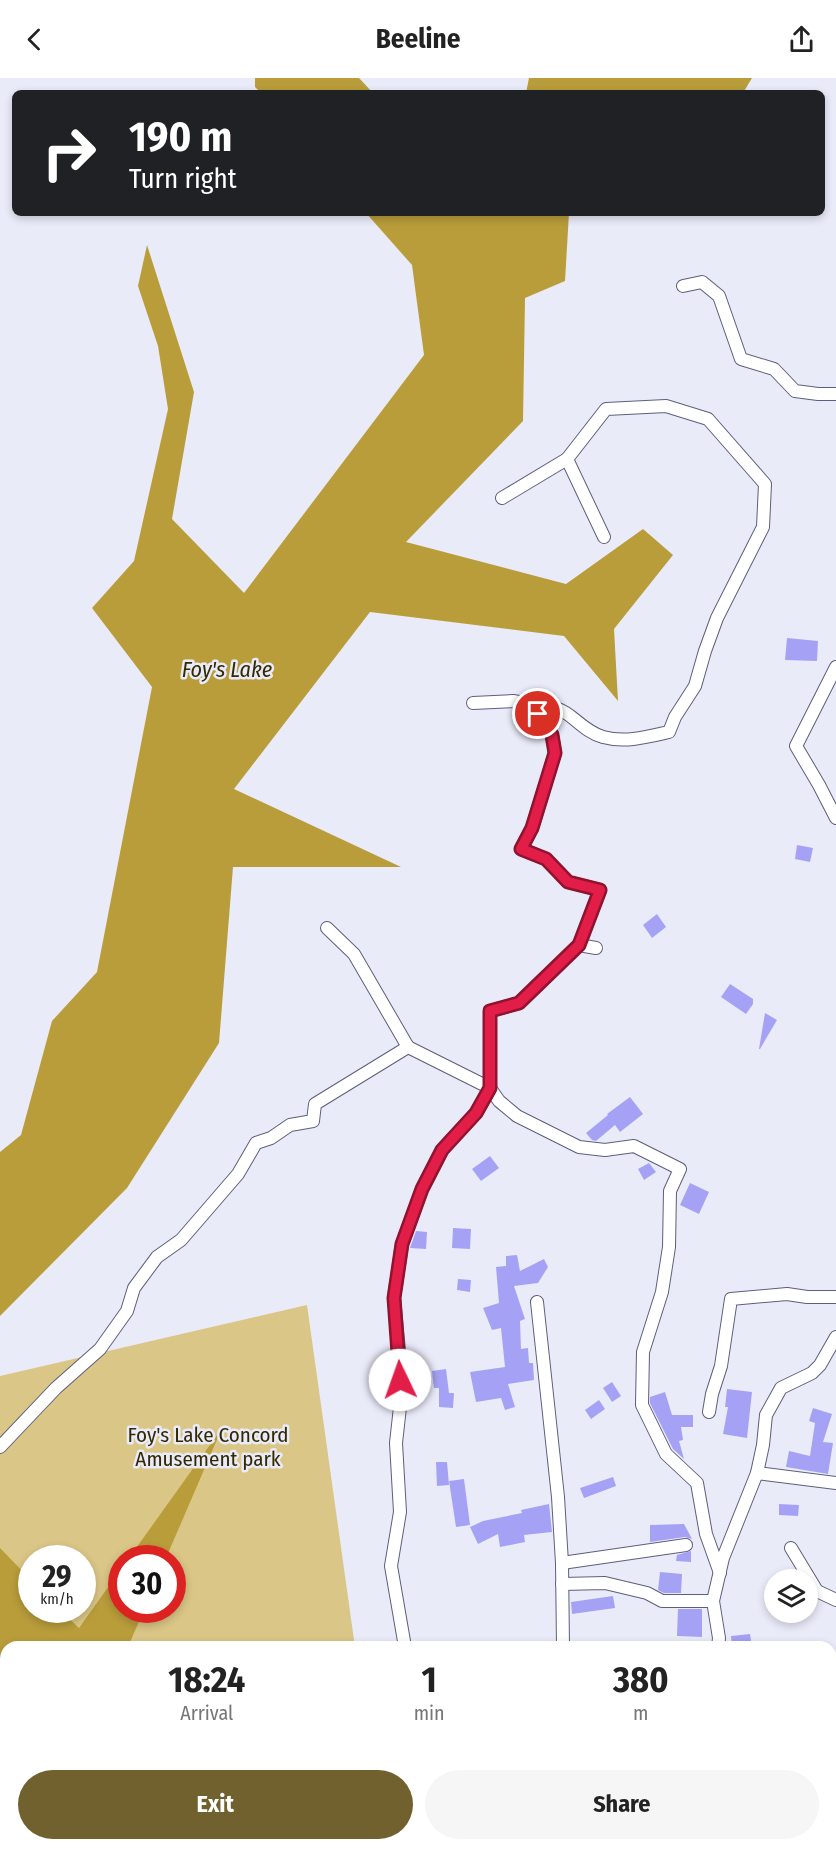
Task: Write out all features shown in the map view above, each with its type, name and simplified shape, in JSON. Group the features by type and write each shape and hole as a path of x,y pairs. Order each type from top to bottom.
{"street":[{"path":"683,286 702,282 719,296 741,359 774,369 795,391 836,394"},
{"path":"502,498 567,459 606,409 666,406 708,419 765,484 763,528 717,618 695,686 675,717 669,732 636,740 602,736 581,726 561,709 543,707 531,715"},
{"path":"567,459 604,537"},
{"path":"836,667 796,746 836,818"},
{"path":"473,703 513,701 524,703 531,715"},
{"path":"404,1641 391,1566 400,1512 396,1443 400,1398 400,1361 394,1298 402,1244 422,1189 442,1150 476,1113 490,1088 490,1011 519,1003 579,945 600,890 568,882 546,859 521,849 532,828 555,753 552,735 546,727 547,722 538,714 531,715"},
{"path":"327,928 354,954 408,1047 490,1088 499,1101 517,1116 579,1147 605,1150 634,1146 680,1169 670,1191 669,1247 662,1292 643,1352 642,1405 666,1454 697,1483 706,1534 720,1573"},
{"path":"579,945 596,948"},
{"path":"0,1447 56,1388 100,1349 127,1311 134,1288 157,1257 181,1240 238,1173 256,1143 271,1138 290,1125 313,1121 315,1104 408,1047"},
{"path":"709,1412 720,1366 731,1299 787,1294 807,1298 836,1297"},
{"path":"537,1302 558,1497 563,1641"},
{"path":"719,1641 713,1601 723,1558 757,1473 764,1445 766,1416 781,1388 812,1372 820,1365 836,1337"},
{"path":"757,1473 836,1483"},
{"path":"562,1563 687,1545"},
{"path":"791,1548 817,1591 836,1599"},
{"path":"562,1584 604,1584 647,1593 662,1601 713,1601"}],"green space":[{"name":"Foy's Lake Concord Amusement park","path":"307,1305 354,1641 0,1641 0,1376"}],"water":[{"path":"255,78 359,78 370,90 258,90 255,87"},
{"path":"529,78 752,78 745,90 527,90"},
{"name":"Foy's Lake","path":"369,216 569,216 565,281 525,298 523,421 406,542 566,584 643,529 673,555 614,629 618,701 564,636 370,612 234,789 401,867 233,867 219,1043 127,1188 0,1316 0,1152 21,1135 52,1021 97,972 152,687 92,608 134,561 168,409 158,346 138,286 147,245 194,392 172,519 244,593 424,355 412,265"},
{"path":"222,1428 172,1545 138,1545"},
{"path":"0,1548 18,1567 18,1623 74,1623 79,1628 83,1623 96,1623 96,1604 108,1587 108,1623 138,1623 131,1641 0,1641"}],"building":[{"path":"787,638 818,641 817,661 785,660"},
{"path":"797,845 813,848 810,862 795,859"},
{"path":"657,914 666,927 652,938 643,925"},
{"path":"730,984 753,999 753,1004 746,1014 721,997"},
{"path":"765,1013 777,1020 759,1049"},
{"path":"630,1097 643,1114 620,1132 615,1125 596,1141 592,1140 586,1133"},
{"path":"490,1156 499,1168 481,1181 472,1169"},
{"path":"649,1163 656,1172 644,1180 638,1169"},
{"path":"690,1183 709,1192 699,1214 680,1205"},
{"path":"453,1228 471,1229 470,1249 452,1248"},
{"path":"416,1231 427,1232 426,1249 410,1248"},
{"path":"517,1255 520,1271 544,1259 548,1267 538,1283 514,1286 525,1319 520,1321 521,1349 528,1348 529,1363 533,1363 534,1380 508,1384 515,1407 505,1410 501,1398 476,1402 470,1372 505,1367 501,1328 492,1330 483,1308 499,1303 496,1267 506,1266 506,1256"},
{"path":"458,1279 471,1280 470,1292 457,1290"},
{"path":"446,1369 449,1393 454,1393 453,1408 439,1407 439,1388 434,1388 432,1371"},
{"path":"612,1382 621,1396 612,1402 603,1388"},
{"path":"727,1389 752,1392 747,1438 723,1434 728,1407 725,1407"},
{"path":"665,1392 672,1415 693,1415 693,1427 681,1427 683,1440 679,1441 684,1459 673,1449 650,1403 650,1397"},
{"path":"599,1400 605,1409 591,1419 585,1410"},
{"path":"813,1408 832,1414 823,1442 833,1443 828,1474 786,1467 789,1451 810,1456 815,1423 809,1421"},
{"path":"436,1462 447,1462 449,1485 437,1486"},
{"path":"613,1477 616,1486 584,1498 580,1488"},
{"path":"464,1479 470,1525 456,1527 449,1481"},
{"path":"549,1504 552,1532 524,1535 525,1542 500,1547 498,1534 478,1544 470,1527 483,1521 522,1513 521,1510"},
{"path":"779,1504 799,1505 798,1516 779,1515"},
{"path":"684,1524 692,1539 685,1537 650,1542 650,1525"},
{"path":"691,1551 691,1562 676,1561 677,1555"},
{"path":"660,1572 682,1574 681,1593 664,1593 658,1590"},
{"path":"613,1596 615,1608 572,1614 571,1602"},
{"path":"678,1609 702,1609 702,1637 677,1636"},
{"path":"750,1634 751,1641 731,1641 731,1636"}],"route":[{"path":"400,1380 394,1298 402,1244 422,1189 442,1150 476,1113 490,1088 490,1011 519,1003 579,945 600,890 568,882 546,859 521,849 532,828 555,753 552,735 546,727 547,722 538,714"}]}
